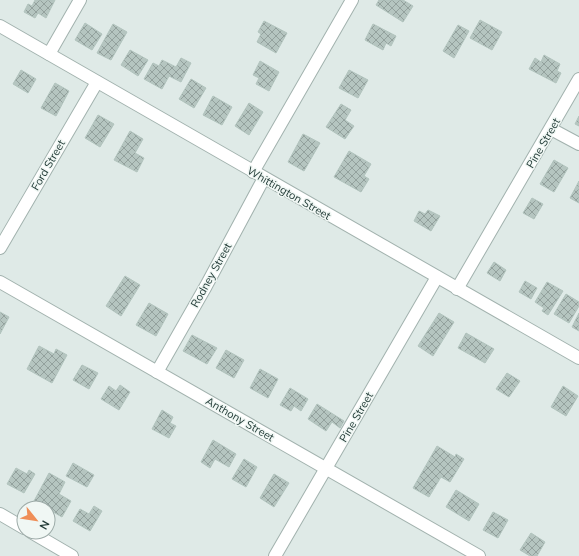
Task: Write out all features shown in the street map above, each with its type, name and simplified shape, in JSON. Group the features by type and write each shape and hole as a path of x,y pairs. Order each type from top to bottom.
{"street":[{"path":"49,54 80,0"},
{"path":"253,172 352,0"},
{"name":"Whittington Street","path":"0,26 579,358"},
{"name":"Pine Street","path":"457,289 579,79"},
{"name":"Ford Street","path":"0,248 96,82"},
{"path":"551,129 579,144"},
{"name":"Rodney Street","path":"157,372 206,286 264,178"},
{"name":"Pine Street","path":"275,556 437,277"},
{"name":"Anthony Street","path":"0,282 479,556"},
{"path":"0,514 16,523"},
{"path":"45,540 72,556"}],"building":[{"path":"35,0 55,0 46,18 38,13 35,18 24,12 28,4 32,6"},
{"path":"379,0 403,0 413,6 403,22 376,5"},
{"path":"480,20 502,32 492,50 470,38"},
{"path":"264,21 287,33 276,53 257,42 261,34 258,32"},
{"path":"85,23 102,34 92,50 75,40"},
{"path":"113,24 127,32 111,60 97,53"},
{"path":"373,24 396,36 391,46 386,43 383,50 365,40"},
{"path":"458,25 469,31 454,58 443,51"},
{"path":"130,50 148,60 138,76 121,65"},
{"path":"544,55 560,64 557,71 561,73 556,83 529,69 535,58 541,62"},
{"path":"181,58 191,63 181,82 169,76 162,89 144,79 153,63 159,66 162,60 176,67"},
{"path":"260,61 279,72 269,91 256,84 259,78 253,75"},
{"path":"21,70 36,79 28,93 13,84"},
{"path":"349,70 368,80 358,98 339,88"},
{"path":"191,79 206,88 194,108 179,99"},
{"path":"55,83 69,91 56,116 41,108"},
{"path":"213,96 232,107 222,125 203,115"},
{"path":"249,103 263,112 249,135 235,126"},
{"path":"341,104 351,110 345,120 354,126 345,139 326,127"},
{"path":"98,115 114,124 100,147 85,138"},
{"path":"579,116 579,126 575,124"},
{"path":"130,131 143,139 135,153 144,158 137,172 114,160"},
{"path":"303,134 320,143 304,171 288,162"},
{"path":"349,151 371,164 364,176 369,179 361,192 334,177"},
{"path":"554,160 568,168 554,192 540,184"},
{"path":"579,181 579,203 570,198"},
{"path":"532,198 543,204 534,219 523,213"},
{"path":"428,210 440,216 431,231 414,221 419,211 425,214"},
{"path":"494,262 506,270 500,281 487,273"},
{"path":"125,276 140,285 121,316 106,306"},
{"path":"525,281 537,288 531,299 519,292"},
{"path":"547,282 563,291 548,315 542,311 544,308 535,302"},
{"path":"566,294 579,302 579,306 569,323 554,314"},
{"path":"149,303 168,314 156,336 136,325"},
{"path":"0,312 9,317 0,334"},
{"path":"439,313 454,322 433,356 418,346"},
{"path":"579,313 579,331 572,327"},
{"path":"466,333 494,349 485,363 458,348"},
{"path":"192,335 217,348 207,364 183,351"},
{"path":"39,346 54,354 56,349 67,355 52,383 27,369"},
{"path":"226,350 244,360 234,378 216,368"},
{"path":"82,365 98,373 89,389 73,380"},
{"path":"260,369 278,379 268,398 250,388"},
{"path":"507,373 520,381 509,397 496,389"},
{"path":"120,385 130,392 119,410 101,399 109,386 116,391"},
{"path":"563,386 578,396 566,416 551,407"},
{"path":"290,388 308,399 301,411 294,406 291,411 280,405"},
{"path":"317,404 344,421 340,428 332,422 326,431 308,419"},
{"path":"162,410 173,417 170,423 176,426 169,438 152,429"},
{"path":"213,440 236,454 229,467 215,459 210,468 201,462"},
{"path":"437,446 455,457 456,454 464,459 450,482 441,477 429,497 413,488"},
{"path":"244,459 257,467 246,487 232,479"},
{"path":"73,463 94,475 87,487 66,476"},
{"path":"16,468 27,474 29,470 35,474 24,493 7,484"},
{"path":"49,473 65,482 59,494 71,501 62,517 56,514 56,500 35,500"},
{"path":"274,474 289,483 274,507 260,498"},
{"path":"456,490 479,504 469,521 446,507"},
{"path":"94,506 102,511 90,531 73,521 80,509 89,514"},
{"path":"493,512 508,520 498,538 483,530"},
{"path":"531,533 545,542 537,556 530,556 520,550"}]}
